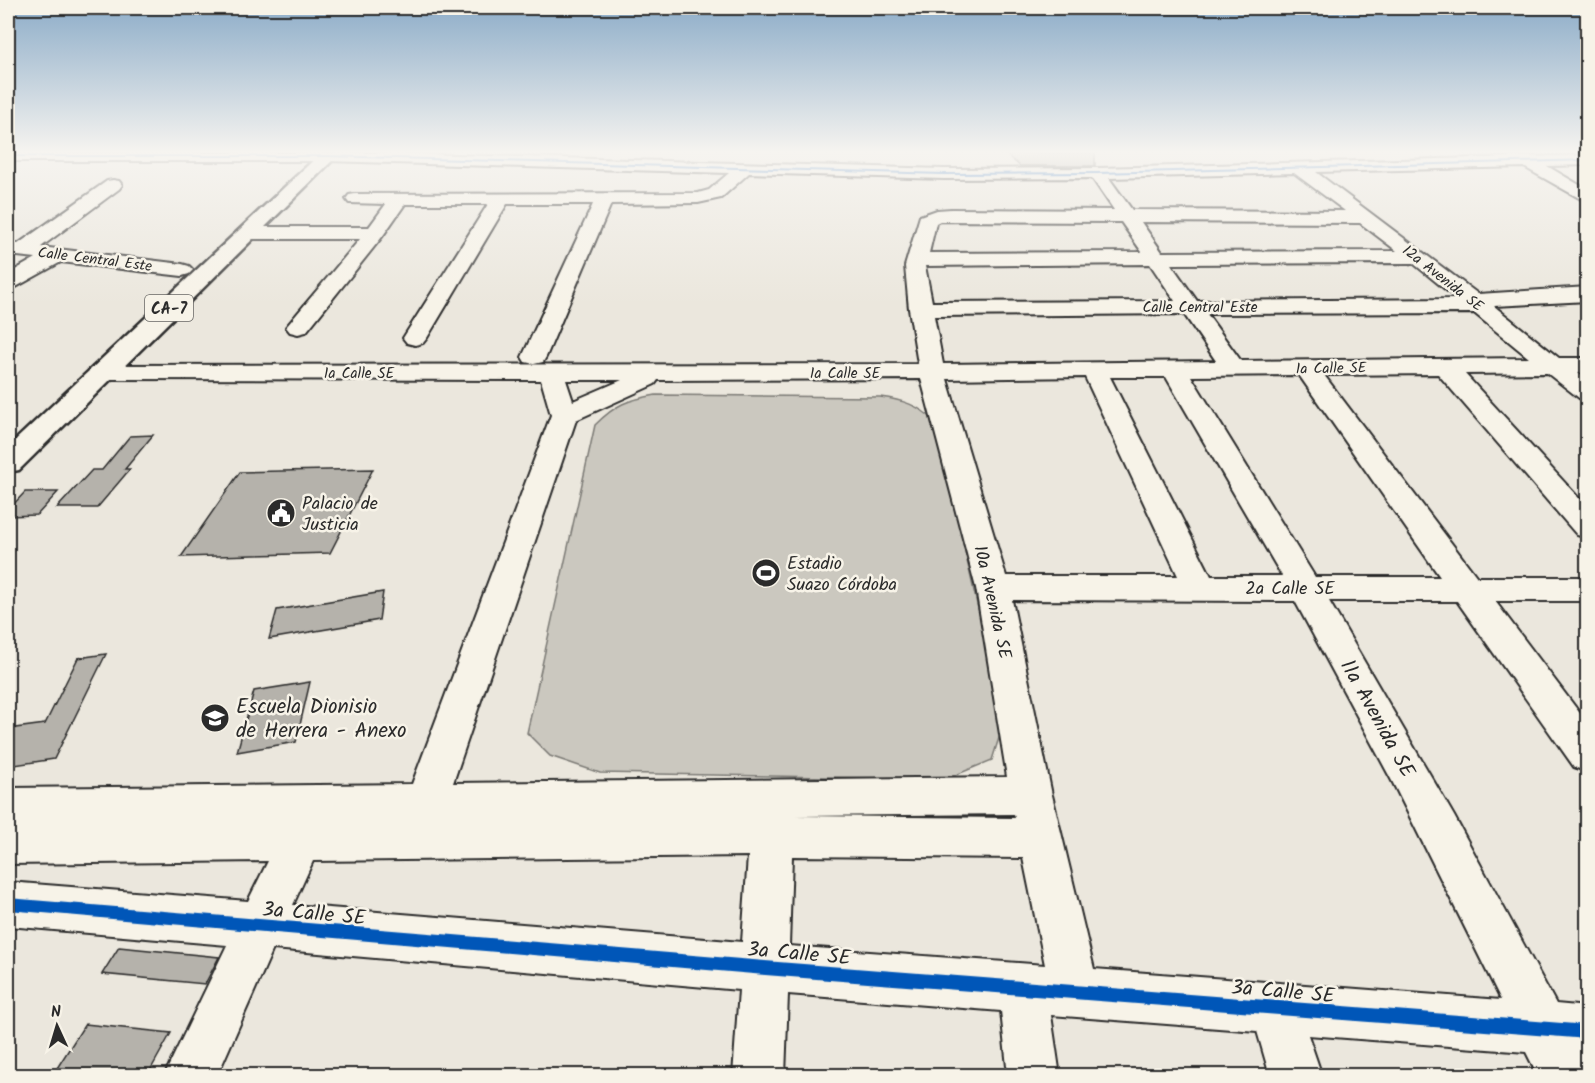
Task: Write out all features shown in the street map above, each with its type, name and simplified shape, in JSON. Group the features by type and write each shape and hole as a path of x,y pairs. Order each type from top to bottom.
{"main road":[{"name":"CA-7","path":"78,366 182,270 261,204"},
{"name":"CA-7","path":"8,463 252,229 275,204"}],"street":[{"path":"15,250 85,204"},
{"path":"298,327 396,204"},
{"path":"415,338 498,204"},
{"path":"418,821 564,415 543,365 602,204"},
{"path":"1118,204 1233,368"},
{"name":"12a Avenida SE","path":"1347,204 1418,257 1587,393"},
{"name":"10a Avenida SE","path":"1074,992 1031,795 993,588 932,372 920,309 916,259 927,220 931,218 951,215 1128,218"},
{"path":"1128,218 1363,217"},
{"path":"252,229 378,228"},
{"name":"Calle Central Este","path":"15,250 182,270"},
{"path":"8,282 58,255"},
{"path":"916,259 1418,257"},
{"name":"Calle Central Este","path":"920,309 1476,304 1587,294"},
{"name":"1a Calle SE","path":"102,372 543,365 658,374 1587,365"},
{"path":"1445,367 1587,528"},
{"path":"1306,368 1468,588 1587,755"},
{"path":"1094,370 1200,588"},
{"name":"11a Avenida SE","path":"1175,370 1306,588 1418,790 1565,1031 1565,1076"},
{"path":"564,415 658,374"},
{"name":"2a Calle SE","path":"993,588 1587,588"},
{"path":"8,807 418,821 772,817 1031,795"},
{"path":"772,817 1042,838"},
{"path":"759,1076 772,817"},
{"path":"8,844 300,842 418,821"},
{"path":"190,1076 300,842"},
{"name":"3a Calle SE","path":"8,904 260,927 1565,1031"},
{"path":"1023,989 1034,1076"},
{"path":"1275,1009 1296,1076"}],"shaded area":[{"name":"Estadio Suazo Córdoba","path":"656,395 880,397 910,404 935,421 1004,722 992,760 946,779 600,773 550,756 527,733 595,425 609,412 623,404"}],"building":[{"path":"153,435 125,469 130,469 97,508 57,508 92,470 102,470 130,436"},
{"name":"Palacio de Justicia","path":"373,469 330,553 181,557 240,472"},
{"path":"25,492 58,492 37,515 8,516 8,510"},
{"path":"383,592 379,620 269,639 277,610"},
{"path":"106,654 54,759 8,766 8,729 45,724 78,658"},
{"path":"310,682 296,742 237,752 254,691"},
{"path":"119,947 219,957 205,984 102,974"},
{"path":"85,1024 171,1033 147,1076 52,1076"}],"cycle path":[{"path":"8,904 765,968 1588,1032"}],"place":[{"name":"Palacio de Justicia","path":"281,513"},
{"name":"Estadio Suazo Córdoba","path":"766,573"},
{"name":"Escuela Dionisio de Herrera - Anexo","path":"215,718"}]}
